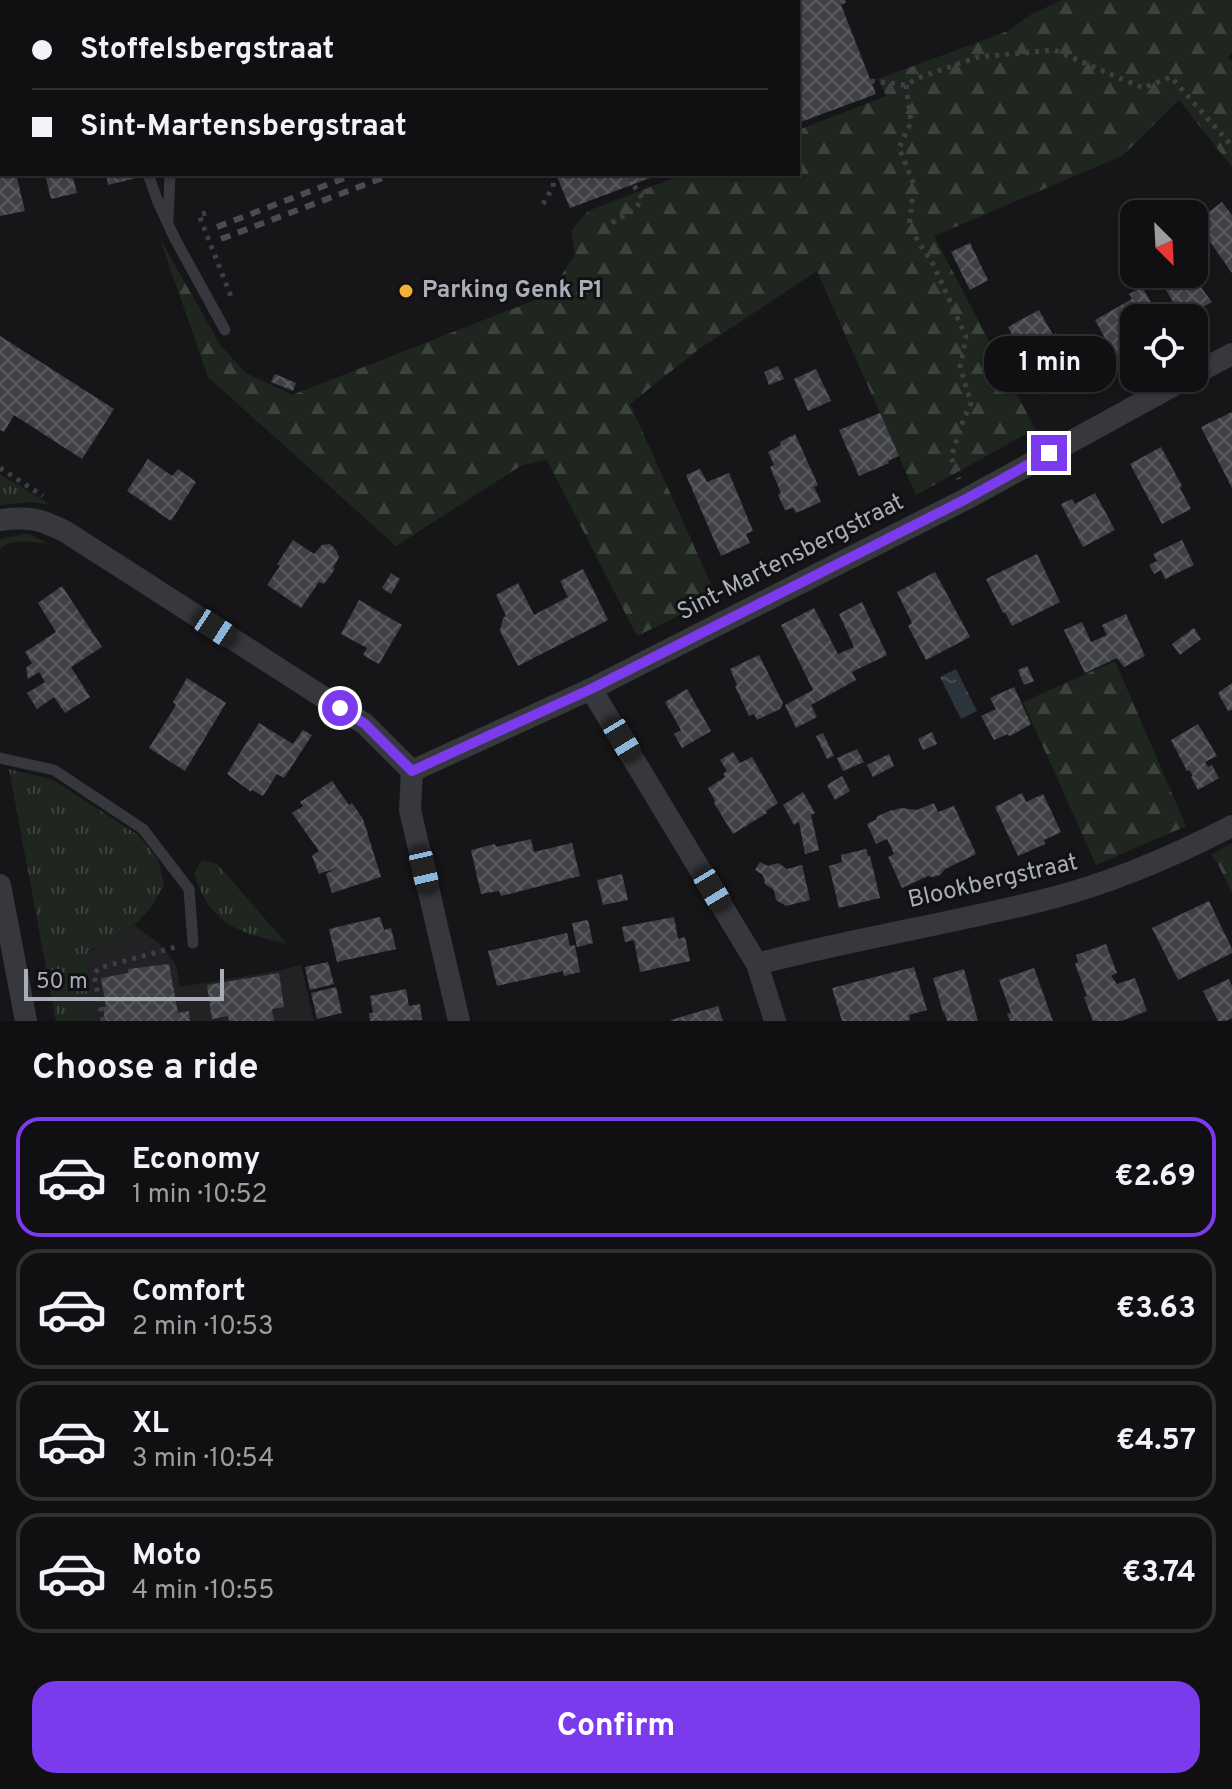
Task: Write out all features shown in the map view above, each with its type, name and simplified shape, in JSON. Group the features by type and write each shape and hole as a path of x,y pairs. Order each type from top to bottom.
{"street":[{"path":"1208,367 1232,354"},
{"name":"Sint-Martensbergstraat","path":"412,771 591,689 966,499 1161,392"},
{"path":"0,520 24,516 49,522 66,532 365,724 412,771 410,810 459,1021"},
{"path":"591,689 757,964 775,1021"},
{"name":"Blookbergstraat","path":"757,964 1046,900 1122,877 1189,849 1232,826"},
{"path":"0,885 26,1021"}],"lane":[{"path":"149,176 174,237 225,330"},
{"path":"168,220 170,176"},
{"path":"0,758 54,770 143,829 189,889 193,943"}],"path":[{"path":"871,81 906,85 978,57 1054,50 1143,88 1171,77 1232,146"},
{"path":"906,85 911,122 899,148 914,185 909,227 933,264 966,337 960,367 971,403 951,457 966,499"},
{"path":"543,204 553,187 554,176"},
{"path":"612,223 638,208 642,199 638,188 627,176"},
{"path":"206,213 199,215 222,265 234,306"},
{"path":"103,1021 94,974 99,968 193,943"}],"shaded area":[{"path":"134,925 160,944 176,965 180,987 301,965 314,1021 80,1021 75,960"}],"green space":[{"path":"1062,0 1232,0 1232,53 1228,57 1232,62 1232,167 1179,100 1122,156 934,236 1035,429 916,495 817,271 699,349 630,404 717,597 637,636 547,460 522,465 396,546 208,377 160,239 221,346 246,373 292,395 548,295 575,255 571,231 588,211 679,176 800,176 800,129 886,96 878,79 1008,31 1032,14"},
{"path":"0,474 51,505 32,502 0,505"},
{"path":"23,534 48,544 16,542 0,549 0,539"},
{"path":"1115,661 1186,826 1096,865 1023,702"},
{"path":"9,769 53,780 138,835 158,859 164,885 150,909 134,925 87,952 87,999 91,1021 56,1021"},
{"path":"1232,843 1232,893 1211,855"},
{"path":"202,860 217,864 287,944 243,932 224,921 206,901 194,874"}],"water":[{"path":"956,669 977,711 961,719 940,677"}],"building":[{"path":"800,0 839,0 876,94 800,122"},
{"path":"0,176 16,176 25,211 0,216"},
{"path":"45,176 73,176 77,193 51,199"},
{"path":"106,176 136,176 136,178 108,185"},
{"path":"557,176 656,176 570,208"},
{"path":"1222,202 1232,215 1232,273 1208,239 1208,213"},
{"path":"970,243 988,280 970,290 951,252"},
{"path":"1143,288 1152,304 1123,304 1132,299 1129,294"},
{"path":"1165,288 1202,288 1212,302 1208,304 1174,304"},
{"path":"1120,306 1120,353 1115,356 1095,320"},
{"path":"1039,310 1053,335 1056,333 1076,377 1042,395 1008,327"},
{"path":"0,336 114,409 82,459 14,415 4,432 0,430"},
{"path":"778,366 784,379 769,385 764,372"},
{"path":"816,369 831,401 808,411 794,379"},
{"path":"275,374 296,383 293,391 271,382"},
{"path":"1232,412 1232,488 1201,427"},
{"path":"880,413 899,456 859,476 839,430"},
{"path":"795,434 818,485 814,487 821,502 796,513 793,508 785,510 778,495 781,493 770,467 774,465 768,452"},
{"path":"1161,447 1191,509 1162,524 1130,464"},
{"path":"148,459 172,476 178,469 196,482 171,521 127,491"},
{"path":"700,469 707,482 729,473 753,531 746,534 750,543 721,556 686,475"},
{"path":"1095,493 1115,530 1083,547 1061,504 1072,499 1075,504"},
{"path":"293,540 314,554 322,545 330,544 339,557 324,584 319,582 301,608 267,585"},
{"path":"1182,540 1194,565 1165,579 1161,570 1154,574 1149,565 1157,561 1153,554"},
{"path":"1037,554 1060,602 1012,626 986,579"},
{"path":"583,569 608,620 518,666 500,631 506,616 496,595 518,583 534,615 568,597 560,581"},
{"path":"935,572 970,637 926,660 908,626 912,623 897,592"},
{"path":"391,573 400,579 391,594 382,588"},
{"path":"62,586 102,647 71,667 90,697 65,713 54,697 37,709 27,693 45,682 39,672 28,679 26,668 32,663 25,652 56,632 38,603"},
{"path":"359,600 402,625 379,664 363,655 367,648 341,634"},
{"path":"862,602 887,655 852,672 856,680 811,705 817,717 796,728 785,705 813,690 781,625 814,608 838,654 854,647 839,614"},
{"path":"1126,614 1145,656 1124,667 1117,658 1085,673 1064,630 1082,622 1091,642 1107,635 1102,625"},
{"path":"1194,628 1201,639 1180,655 1172,644"},
{"path":"759,655 783,703 780,709 757,720 754,714 749,716 730,669"},
{"path":"1027,666 1034,681 1024,685 1018,670"},
{"path":"187,678 226,703 185,771 149,748 176,705 173,702"},
{"path":"1232,683 1232,710 1228,711 1218,693"},
{"path":"1014,687 1031,724 1012,735 994,740 981,716 996,709 990,698"},
{"path":"687,689 711,731 682,748 674,734 681,730 665,702"},
{"path":"259,723 293,744 303,730 312,735 284,778 277,774 263,796 251,792 227,774"},
{"path":"1198,724 1217,756 1205,762 1208,767 1212,765 1219,778 1198,790 1171,740"},
{"path":"932,732 937,744 923,750 918,739"},
{"path":"823,733 834,756 827,759 816,736"},
{"path":"857,749 864,762 843,771 837,758"},
{"path":"733,752 740,763 752,757 778,803 733,834 708,788 725,777 723,774 727,771 720,760"},
{"path":"889,754 894,766 873,777 867,765"},
{"path":"842,776 850,791 835,800 827,785"},
{"path":"332,781 363,819 381,877 332,893 326,874 336,868 319,874 312,856 319,851 292,813 303,806 300,802"},
{"path":"803,792 815,813 811,815 819,850 805,854 799,822 794,825 783,805"},
{"path":"1022,793 1026,802 1043,794 1061,832 1044,840 1045,844 1018,856 995,807"},
{"path":"934,803 938,812 954,806 976,854 945,869 940,875 928,876 902,888 888,857 894,854 887,839 876,844 867,824 889,811 901,808 917,810"},
{"path":"531,839 534,852 572,843 580,876 501,896 499,891 481,894 471,850"},
{"path":"866,849 880,898 839,908 829,866 842,862 841,855"},
{"path":"760,862 768,866 778,863 787,869 802,865 810,900 786,906 776,900 774,890 755,870"},
{"path":"622,874 628,900 603,905 597,880"},
{"path":"1209,901 1232,953 1178,980 1152,928"},
{"path":"380,917 384,930 391,928 396,949 337,962 329,929"},
{"path":"674,917 678,939 685,937 690,961 640,972 634,940 625,942 622,927"},
{"path":"588,920 593,943 577,947 572,923"},
{"path":"567,933 570,946 575,945 580,972 564,976 563,971 497,986 488,951"},
{"path":"1106,944 1117,973 1111,976 1117,984 1135,978 1147,1011 1121,1021 1093,1021 1075,964 1078,962 1076,955"},
{"path":"328,962 334,984 310,990 305,967"},
{"path":"169,964 178,1013 189,1011 190,1021 105,1021 101,978 128,973 128,969"},
{"path":"914,967 927,1010 909,1015 910,1020 905,1021 842,1021 832,988"},
{"path":"1034,968 1053,1021 1010,1021 1007,1014 1011,1013 999,980"},
{"path":"964,969 978,1021 947,1021 933,978"},
{"path":"279,973 284,1007 272,1009 274,1021 229,1021 228,1016 212,1019 207,985"},
{"path":"1229,979 1232,986 1232,1018 1218,1021 1203,991"},
{"path":"336,987 342,1013 317,1019 311,993"},
{"path":"406,989 409,1006 420,1004 422,1020 370,1021 369,1013 373,1013 370,996"},
{"path":"718,1006 723,1021 671,1021 671,1020"}],"railway":[{"path":"840,2 845,0"},
{"path":"217,227 350,176"},
{"path":"221,239 388,176"}],"place":[{"name":"Parking Genk P1","path":"406,291"}],"route":[{"path":"340,708 365,724 412,771 591,689 966,499 1049,453"}]}
